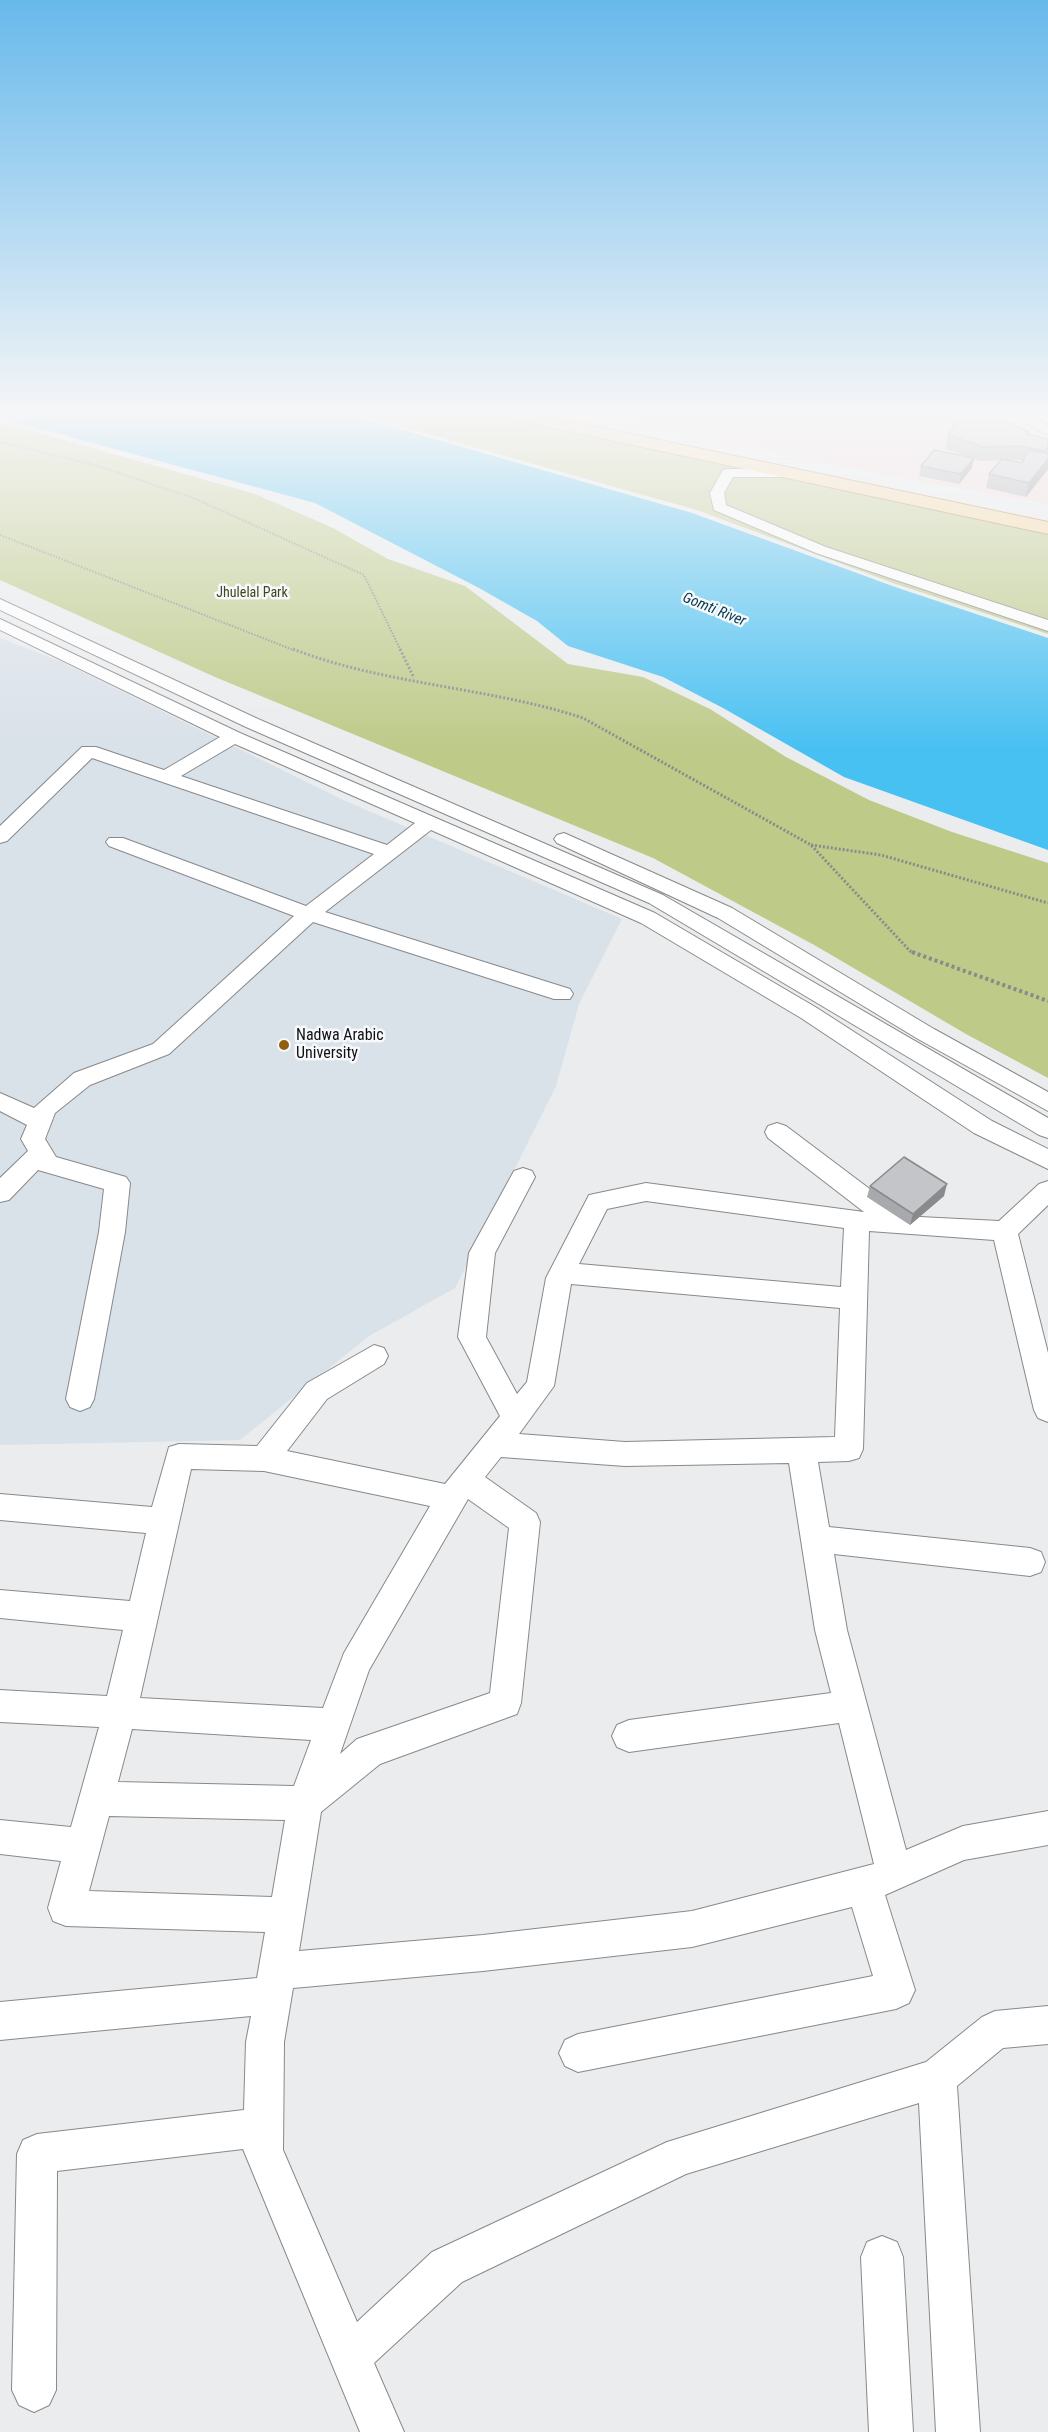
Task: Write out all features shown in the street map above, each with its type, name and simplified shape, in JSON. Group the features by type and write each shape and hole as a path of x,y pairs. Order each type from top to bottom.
{"main road":[{"path":"1031,524 1048,528"}],"street":[{"path":"760,524 821,550 1048,626"},
{"path":"0,587 265,713 616,861 724,913 926,1034 1048,1103"},
{"path":"0,604 252,723 656,899 1048,1129"},
{"path":"0,624 234,737 664,927 809,1013 983,1127 1048,1160"},
{"path":"165,777 234,737"},
{"path":"0,837 89,751 391,853"},
{"path":"81,1399 112,1232 117,1183 47,1164 33,1139 45,1109 82,1079 160,1049 309,914 429,822"},
{"path":"116,842 309,914 562,994"},
{"path":"0,1101 40,1121"},
{"path":"777,1132 878,1209 893,1225"},
{"path":"0,1193 41,1153"},
{"path":"515,1417 472,1337 482,1252 523,1177"},
{"path":"374,2430 351,2356 263,2150 265,2042 305,1803 355,1664 458,1489 540,1386 561,1273 598,1202 646,1192 893,1225 1005,1231 1048,1190"},
{"path":"494,1444 625,1454 849,1449 857,1220"},
{"path":"1005,1231 1048,1410"},
{"path":"561,1273 854,1299"},
{"path":"264,1459 317,1391 374,1356"},
{"path":"578,2053 896,1990 851,1707 831,1630 801,1450"},
{"path":"96,1799 305,1803 369,1751 505,1703 525,1522 458,1489 264,1459 179,1456 120,1713 96,1799 66,1908 286,1915"},
{"path":"0,1507 164,1521"},
{"path":"816,1539 1030,1562"},
{"path":"0,1604 142,1617"},
{"path":"0,1706 333,1725"},
{"path":"629,1736 851,1707"},
{"path":"0,2021 483,1953 692,1929 879,1879 963,1843 1048,1828"},
{"path":"0,1837 83,1846"},
{"path":"351,2356 447,2267 681,2156 937,2078 995,2030 1048,2025"},
{"path":"937,2078 958,2432"},
{"path":"34,2390 37,2154 264,2127"},
{"path":"882,2257 891,2432"}],"path":[{"path":"252,524 364,575 415,678"},
{"path":"0,535 328,663 415,678 547,706 583,718 811,844 910,951 1048,1001"},
{"path":"811,844 881,855 1048,903"}],"shaded area":[{"name":"Nadwa Arabic University","path":"0,638 62,662 343,800 622,919 579,1004 556,1086 455,1288 369,1336 240,1440 0,1445"}],"green space":[{"name":"Jhulelal Park","path":"0,524 325,524 388,559 465,586 568,664 643,677 710,709 786,757 869,800 952,832 1048,863 1048,1078 966,1034 816,946 653,858 215,677 0,580"},
{"path":"736,524 1008,524 1048,533 1048,634 893,583"}],"water":[{"name":"Gomti River","path":"356,524 724,524 898,588 1048,638 1048,850 844,777 723,708 663,677 568,646 537,621"}],"building":[{"path":"904,1157 947,1184 913,1214 870,1186"}],"place":[{"name":"Nadwa Arabic University","path":"284,1045"}]}
